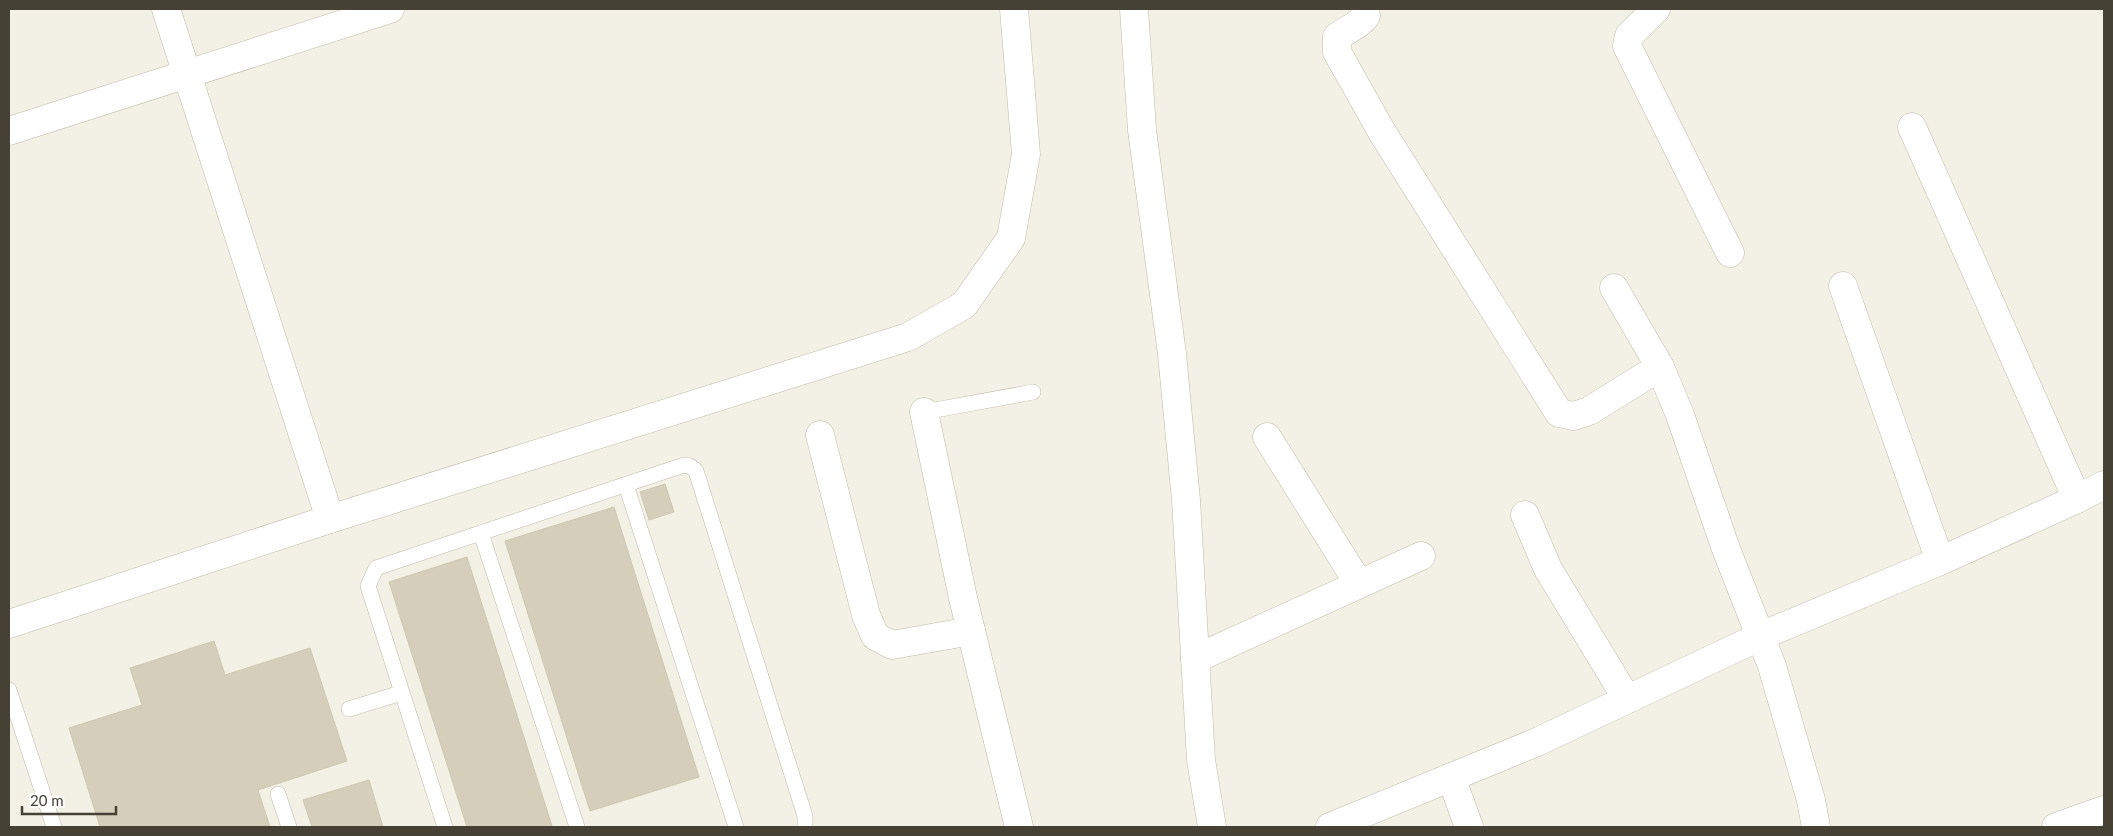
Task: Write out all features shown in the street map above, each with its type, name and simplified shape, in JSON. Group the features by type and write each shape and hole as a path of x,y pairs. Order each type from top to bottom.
{"street":[{"path":"166,9 330,519"},
{"path":"9,131 390,9"},
{"path":"9,624 330,519 908,336 964,305 1011,238 1026,154 1014,9"},
{"path":"1134,9 1142,130 1171,344 1186,500 1201,760 1212,827"},
{"path":"1365,9 1366,16 1361,23 1346,30 1337,37 1337,52 1382,132 1559,413 1574,416 1589,411 1660,367"},
{"path":"1656,9 1629,36 1627,46 1730,253"},
{"path":"1912,127 2077,499"},
{"path":"1843,286 1940,561"},
{"path":"1614,288 1660,367 1680,415 1726,549 1772,666 1811,800 1816,827"},
{"path":"924,412 971,631 1019,827"},
{"path":"820,435 866,615 874,636 892,645 971,631"},
{"path":"1267,437 1360,584"},
{"path":"1330,827 1537,742 1761,636 1940,561 2104,485"},
{"path":"1525,515 1548,569 1627,700"},
{"path":"1195,659 1421,556"},
{"path":"1451,777 1469,827"},
{"path":"2056,827 2104,810"}],"lane":[{"path":"924,412 1033,392"},
{"path":"444,827 368,586 376,568 684,465 690,466 696,471 802,807 805,827"},
{"path":"626,485 736,827"},
{"path":"481,534 577,827"},
{"path":"9,690 54,827"},
{"path":"349,709 401,692"},
{"path":"278,794 289,827"}],"building":[{"path":"665,484 674,512 649,520 640,492"},
{"path":"614,507 699,777 590,811 505,541"},
{"path":"467,557 552,826 467,827 389,582"},
{"path":"214,641 225,675 310,648 347,761 258,790 270,827 100,827 69,728 142,705 130,668"},
{"path":"369,780 383,827 312,827 303,800"}]}
